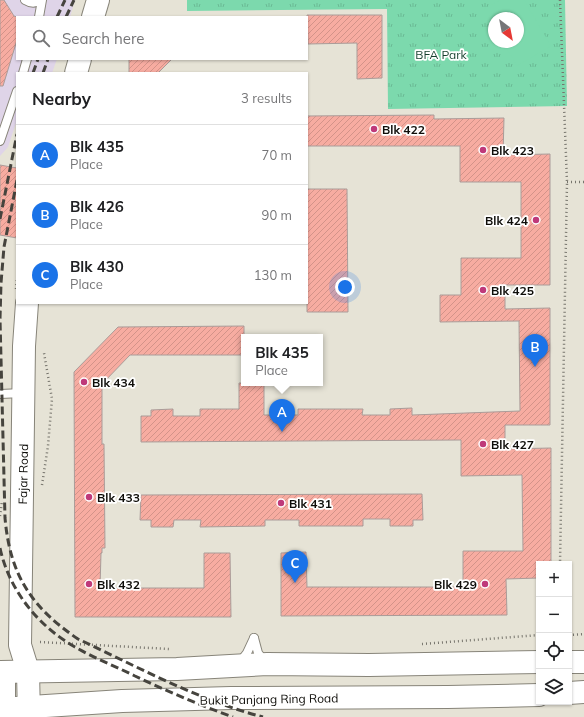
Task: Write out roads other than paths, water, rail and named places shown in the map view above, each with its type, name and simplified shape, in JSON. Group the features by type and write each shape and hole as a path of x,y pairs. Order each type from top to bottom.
{"main road":[{"path":"93,16 98,0"},
{"path":"76,72 80,60"},
{"name":"Fajar Road","path":"27,304 24,346 20,645 28,670 29,712"},
{"name":"Fajar Road","path":"2,672 20,645"},
{"path":"3,711 2,672 28,670 176,669 266,664 532,663 531,695"},
{"name":"Bukit Panjang Ring Road","path":"3,711 29,712 122,701 232,698 531,695"}],"lane":[{"path":"25,0 30,3 34,3 41,0"},
{"path":"38,16 41,0"},
{"path":"23,72 27,60"},
{"path":"0,141 16,94"},
{"path":"0,394 24,393"}],"railway":[{"path":"57,16 65,0"},
{"path":"66,16 74,0"},
{"path":"33,72 38,60"},
{"path":"43,72 48,60"},
{"path":"0,219 16,139"},
{"path":"16,185 4,247 0,319 5,518 12,556 18,573 26,588 47,615 78,639 146,672 215,702 263,717"},
{"path":"0,548 10,578 18,592 37,618 49,629 75,647 90,655 195,703 233,717"}],"place":[{"name":"Blk 422","path":"374,129"},
{"name":"Blk 423","path":"483,150"},
{"name":"Blk 424","path":"536,220"},
{"name":"Blk 425","path":"483,290"},
{"name":"Blk 426","path":"535,367"},
{"name":"Blk 434","path":"84,382"},
{"name":"Blk 435","path":"282,432"},
{"name":"Blk 427","path":"483,444"},
{"name":"Blk 433","path":"89,497"},
{"name":"Blk 431","path":"281,503"},
{"name":"Blk 430","path":"295,583"},
{"name":"Blk 432","path":"89,584"},
{"name":"Blk 429","path":"485,584"}],"park label":[{"name":"BFA Park","path":"441,54"}]}
